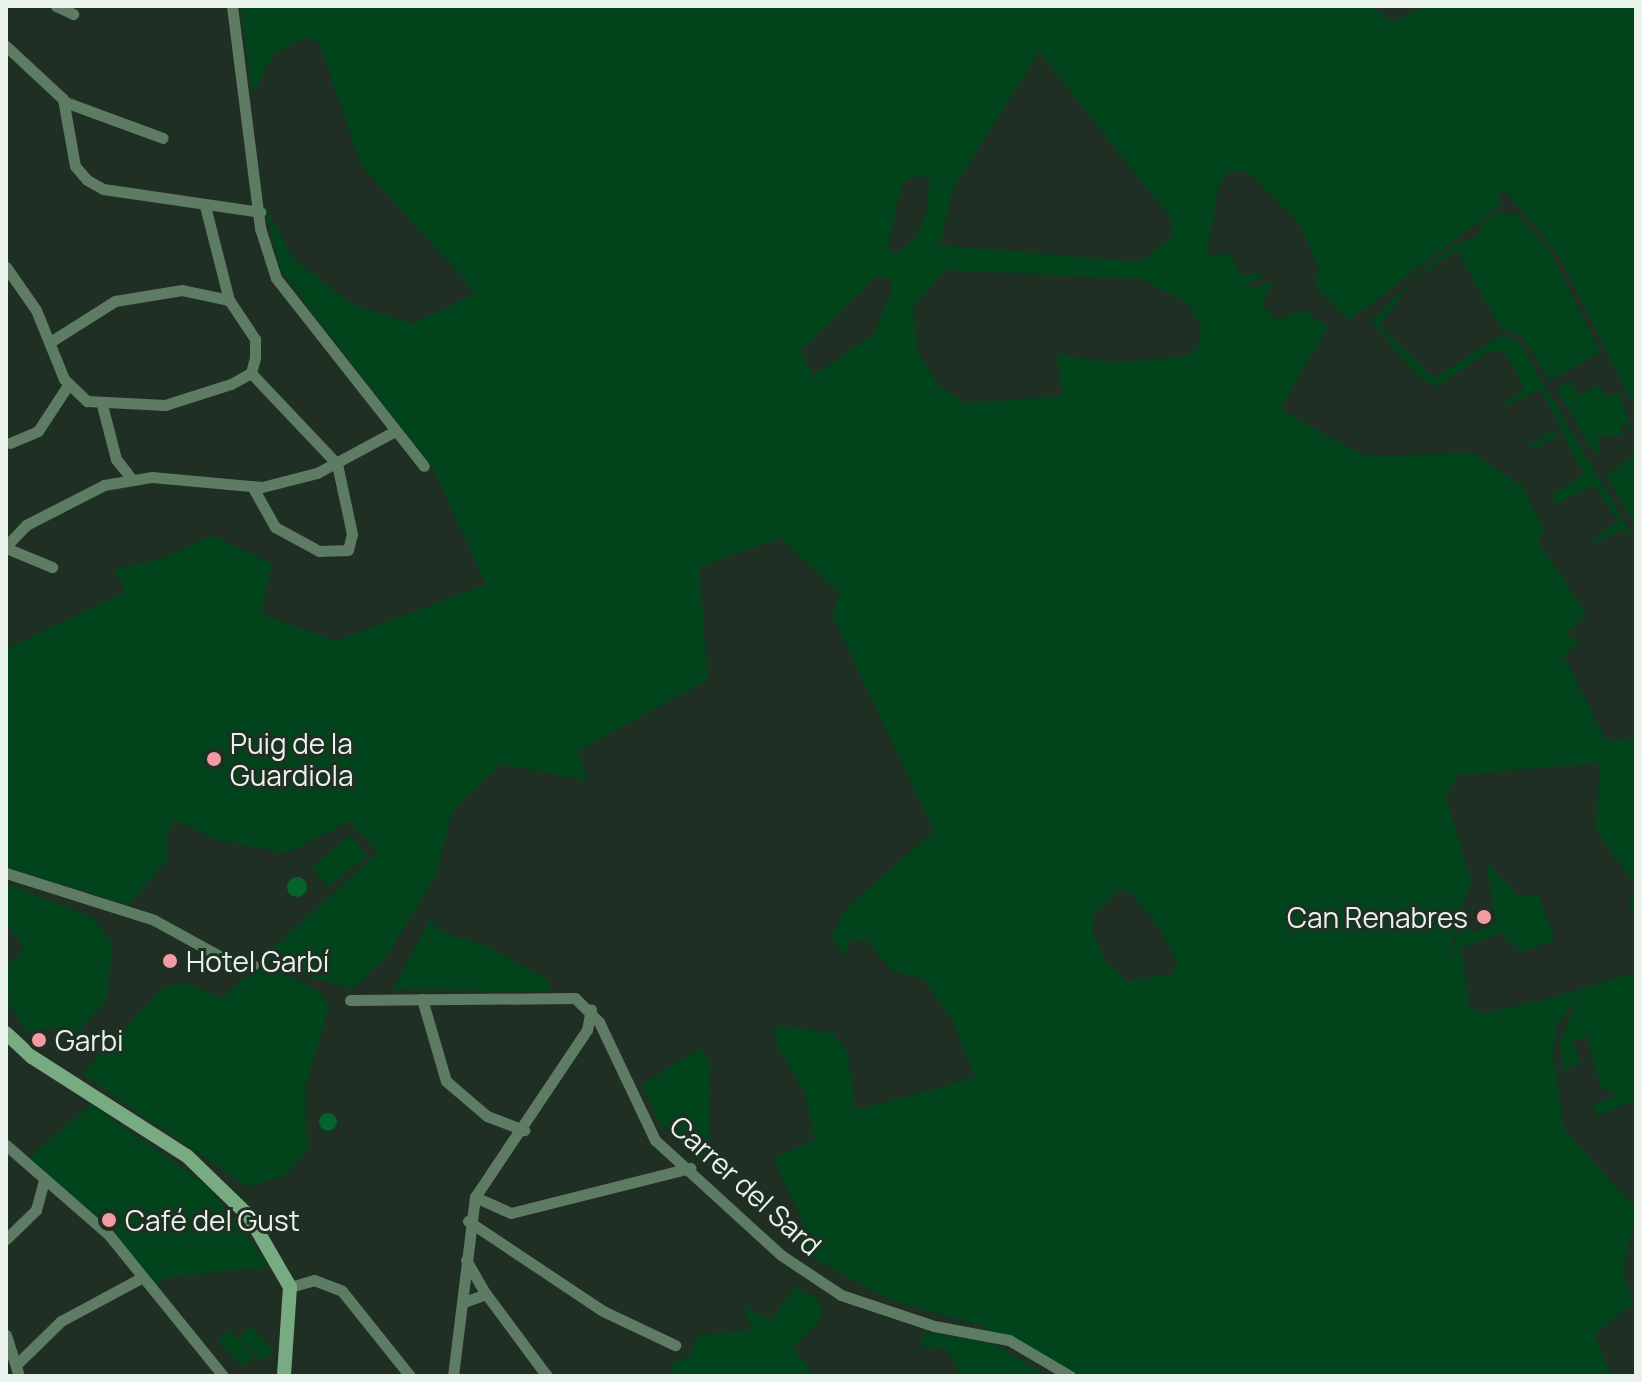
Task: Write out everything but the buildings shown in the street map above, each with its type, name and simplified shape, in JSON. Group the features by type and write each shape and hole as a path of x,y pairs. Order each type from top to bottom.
{"street":[{"path":"56,6 73,14"},
{"path":"232,6 260,212 285,299 424,466"},
{"path":"6,46 65,102 163,138"},
{"path":"65,102 75,166 87,180 205,206 260,212"},
{"path":"205,206 229,300 255,339 251,373"},
{"path":"6,267 15,271 68,385 102,405 165,405 251,373"},
{"path":"50,342 115,301 156,289 229,300"},
{"path":"251,373 337,464 352,534 348,550 336,556 267,520 252,486"},
{"path":"7,444 38,431 68,385"},
{"path":"102,405 116,459 130,477"},
{"path":"52,567 6,547 72,497 130,477 252,486 337,464 395,431"},
{"path":"6,873 154,920 234,964 253,965"},
{"path":"350,1000 575,998 591,1009 587,1030 524,1130 475,1197 468,1221 464,1302 453,1376"},
{"path":"422,999 446,1081 487,1116 524,1130"},
{"name":"Carrer del Sard","path":"591,1009 643,1121 781,1255 841,1295 934,1326 1009,1340 1070,1376"},
{"path":"6,1033 221,1184 266,1239 290,1287 284,1376"},
{"path":"6,1145 109,1235 139,1279 223,1376"},
{"path":"475,1197 511,1213 690,1168"},
{"path":"6,1239 36,1210 44,1180"},
{"path":"468,1221 603,1311 675,1345"},
{"path":"464,1256 486,1294 547,1376"},
{"path":"19,1362 61,1321 139,1279"},
{"path":"290,1287 314,1280 342,1291 410,1376"},
{"path":"464,1302 486,1294"},
{"path":"6,1335 19,1362 19,1376"}],"shaded area":[{"path":"240,6 1373,6 1392,23 1424,6 1636,6 1636,411 1559,256 1508,193 1499,192 1499,206 1349,320 1315,285 1319,268 1299,223 1248,172 1231,171 1219,183 1207,255 1230,254 1240,275 1264,273 1244,289 1275,282 1260,304 1278,320 1303,310 1328,327 1282,405 1285,413 1366,456 1473,453 1523,487 1544,530 1538,543 1587,614 1565,636 1580,639 1564,656 1607,742 1636,737 1636,886 1596,831 1600,763 1457,775 1446,797 1471,881 1444,967 1461,928 1480,932 1495,920 1486,861 1518,896 1539,896 1555,940 1521,952 1501,932 1461,949 1470,1008 1483,1013 1541,1001 1636,972 1636,1099 1596,1117 1596,1104 1617,1094 1601,1088 1587,1036 1573,1041 1580,1064 1563,1070 1560,1042 1577,999 1557,1026 1553,1054 1564,1129 1636,1209 1623,1270 1633,1303 1595,1335 1611,1376 1066,1376 983,1326 891,1300 800,1251 802,1219 773,1159 815,1140 805,1092 776,1044 775,1025 834,1033 848,1055 856,1110 975,1078 953,1021 922,978 892,971 869,941 852,940 843,957 832,935 846,908 934,831 832,615 840,593 780,538 699,567 708,680 577,751 589,781 501,764 452,811 436,876 387,956 353,989 258,962 378,852 350,821 287,853 218,840 174,820 166,839 168,860 128,905 6,867 6,649 125,592 115,569 167,557 213,535 272,564 261,614 336,641 486,584 433,469 281,271 263,202 293,258 351,304 413,324 476,293 361,165 319,42 304,38 273,54 253,95","holes":["1039,52 1169,216 1173,236 1139,262 940,245 952,191","918,176 930,178 927,211 917,236 895,255 888,247 902,183","945,270 1142,279 1187,303 1201,328 1199,346 1188,356 1113,363 1057,354 1062,396 965,403 938,385 917,350 913,307","877,276 891,279 892,289 874,334 813,376 800,351","1119,890 1128,890 1159,927 1177,962 1173,974 1126,981 1107,963 1092,932 1094,914"]},
{"path":"1500,212 1519,216 1549,249 1600,352 1550,381 1523,337 1502,329 1456,250 1410,285 1379,325 1434,378 1501,336 1518,340 1636,542 1623,529 1585,548 1618,520 1594,485 1555,505 1553,494 1584,475 1541,389 1493,412 1525,388 1505,353 1488,351 1437,387 1417,375 1371,320 1449,248 1477,236 1484,220"},
{"path":"1570,381 1578,396 1599,385 1606,398 1619,392 1636,444 1626,423 1619,426 1623,435 1596,437 1602,450 1594,453 1556,388"},
{"path":"1551,432 1559,436 1529,451 1529,446"},
{"path":"1636,452 1636,528 1607,476"},
{"path":"351,835 367,856 328,887 311,867"},
{"path":"297,877 304,880 307,887 304,894 297,897 290,894 287,887 290,880"},
{"path":"6,883 92,917 113,944 107,999 75,1037 56,1026 27,1033 6,999 6,968 24,948 6,922"},
{"path":"1636,886 1636,925 1629,904"},
{"path":"430,920 445,934 488,946 549,981 549,992 393,989"},
{"path":"256,969 284,973 319,991 329,1007 305,1088 307,1151 284,1176 248,1187 82,1074 164,987 187,983 221,998"},
{"path":"700,1049 710,1062 709,1152 698,1160 660,1123 642,1084"},
{"path":"91,1104 209,1187 269,1266 166,1278 153,1289 114,1230 28,1159"},
{"path":"328,1113 337,1122 328,1131 319,1122"},
{"path":"795,1287 820,1301 822,1318 793,1348 817,1376 670,1376 671,1363 689,1357 699,1335 752,1330 744,1306 770,1320"},
{"path":"251,1326 274,1351 262,1362 239,1338"},
{"path":"230,1330 254,1357 242,1367 218,1341"},
{"path":"933,1333 993,1344 1049,1376 961,1376 947,1349 923,1347 920,1337"}],"place":[{"name":"Puig de la Guardiola","path":"214,759"},
{"name":"Can Renabres","path":"1484,917"},
{"name":"Hotel Garbí","path":"170,961"},
{"name":"Garbi","path":"39,1040"},
{"name":"Café del Gust","path":"109,1220"}]}
